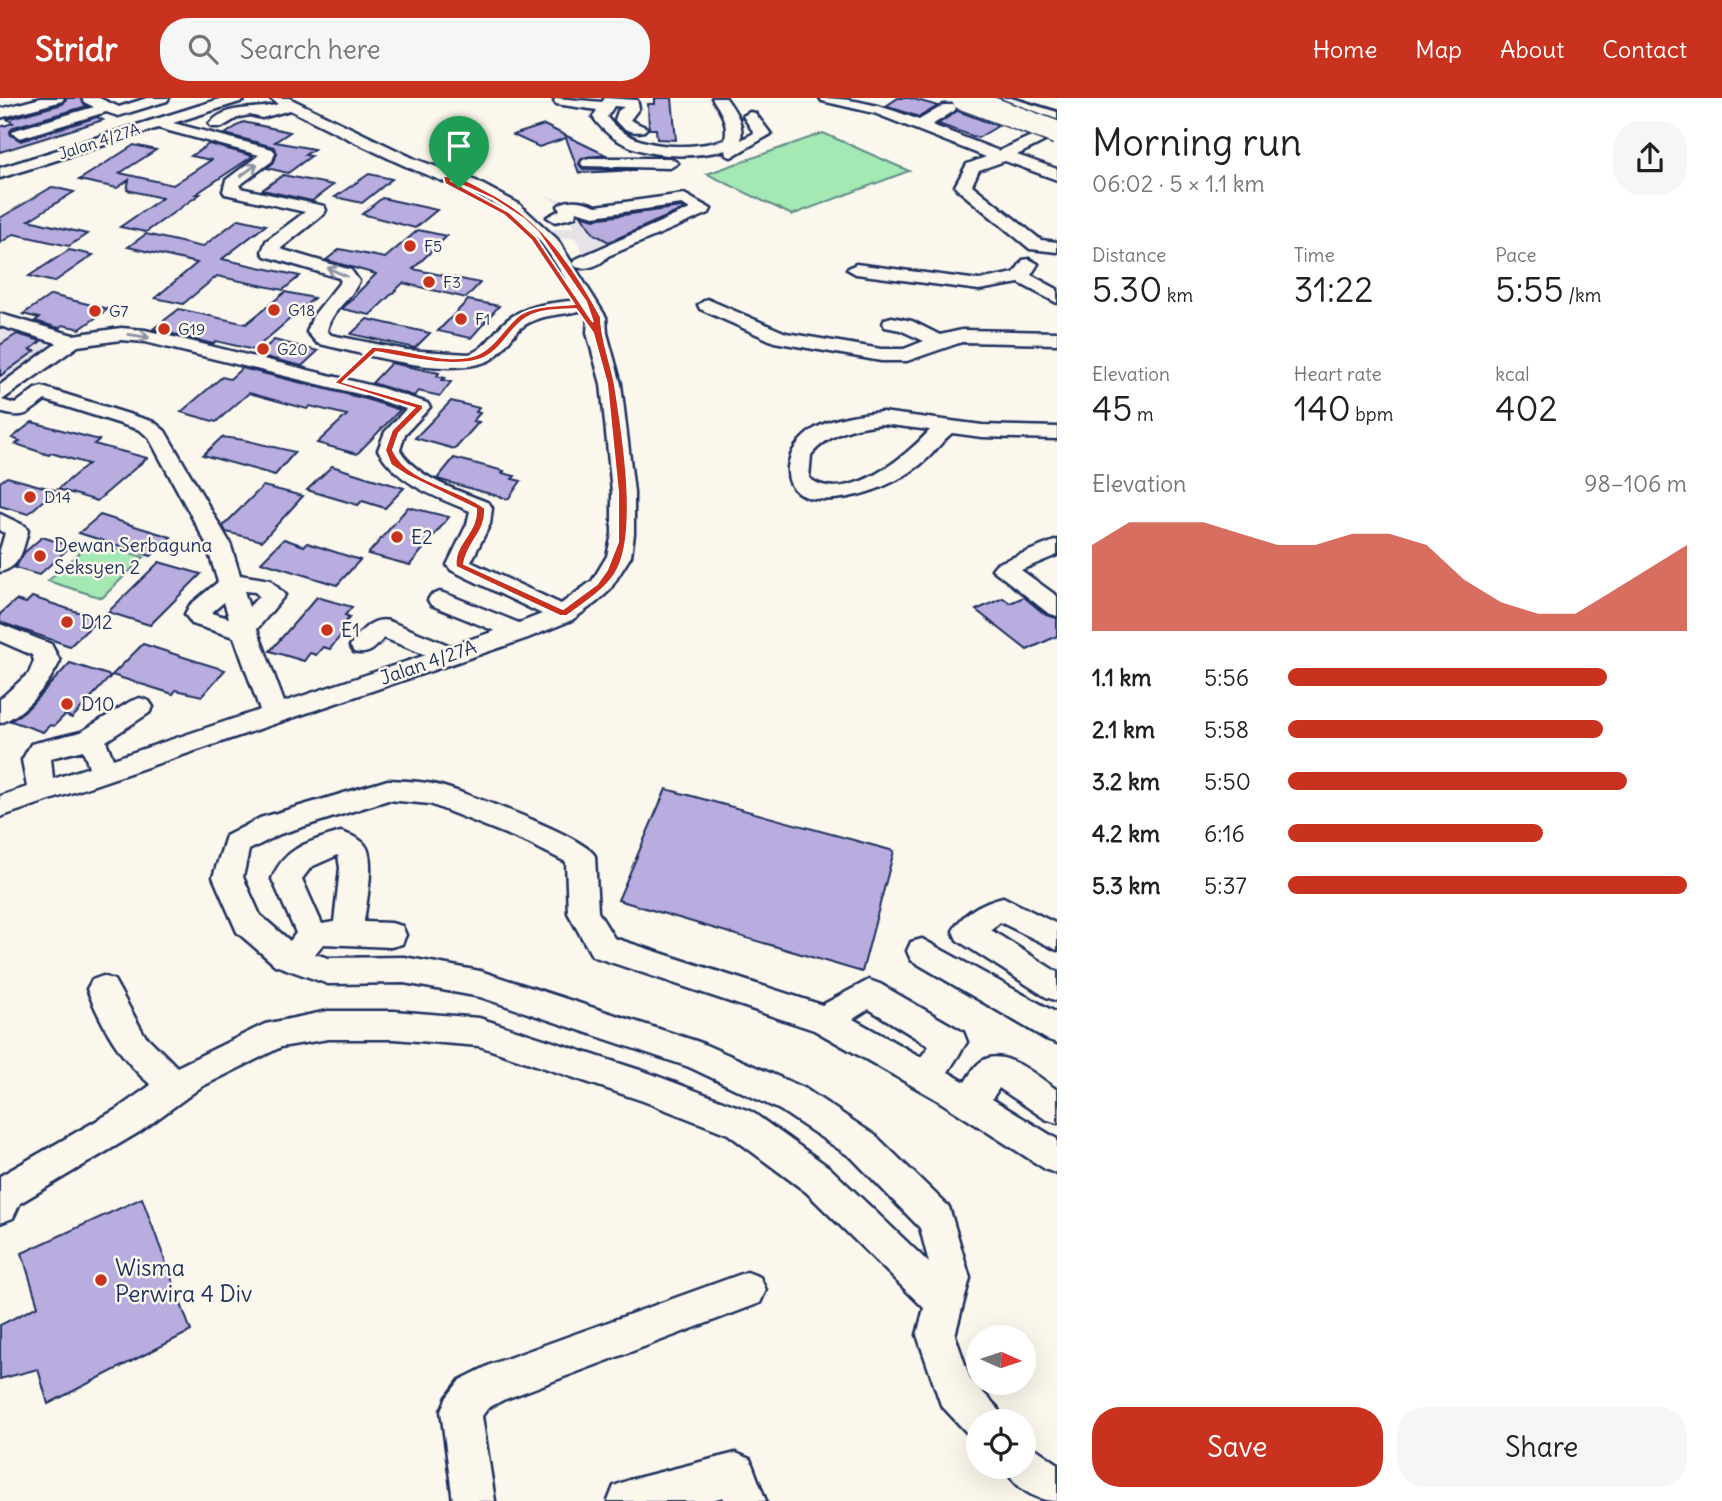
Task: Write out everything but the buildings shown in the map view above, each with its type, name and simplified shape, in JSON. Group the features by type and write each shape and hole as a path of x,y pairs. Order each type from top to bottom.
{"highway":[{"path":"990,98 1057,119"},
{"path":"960,101 1057,129"}],"street":[{"path":"0,114 57,98"},
{"path":"87,98 111,110"},
{"path":"20,133 162,98"},
{"name":"Jalan 4/27A","path":"0,173 36,157 211,98"},
{"name":"Jalan 4/27A","path":"0,163 36,157 238,98"},
{"name":"Jalan 4/27A","path":"0,807 519,632 564,614 601,586 612,570 622,542 624,505 612,397 597,333 597,317 589,302 540,238 506,213 447,182 446,177 409,162 295,103 268,98"},
{"path":"589,163 695,162 719,158 736,134 734,121 719,98"},
{"path":"827,98 879,110 957,140 1008,144 1006,142"},
{"path":"561,101 605,107"},
{"path":"920,126 960,101"},
{"path":"639,128 625,124 622,120 623,114 632,108 632,103 610,102 600,117 605,128 628,140 665,151 695,152 727,150 763,134 750,116"},
{"path":"214,125 234,113 250,111 262,114 295,103"},
{"path":"155,123 267,152 267,158 232,183 231,191 318,210 272,245 271,252 345,274 350,281 348,288 327,307 318,323 317,332 324,339 427,358 483,356 522,316 532,312 578,306"},
{"path":"1057,129 1006,142 973,167 963,186 1036,245 1057,249"},
{"path":"1006,142 1057,175"},
{"path":"555,217 569,213 566,206 583,206 594,211 684,199 703,209 582,263"},
{"path":"540,238 566,234"},
{"name":"Jalan 4/27A","path":"540,238 578,306 597,333"},
{"path":"1021,277 1031,262 1057,249"},
{"path":"856,269 979,285 1021,277 1057,297"},
{"path":"707,305 781,338 881,355 907,355 962,336 1057,338"},
{"path":"0,320 72,341 121,334 145,336 338,383 420,407 395,432 389,450 394,463 411,474 481,508 482,519 475,535 461,551 459,565 564,614"},
{"path":"892,323 905,325 940,342"},
{"path":"0,395 72,341"},
{"path":"338,383 374,349"},
{"path":"0,406 18,411 42,393 147,426 158,435 218,543 275,714"},
{"path":"891,419 921,434 923,451"},
{"path":"947,427 923,451 896,471 851,492 841,494 816,491 800,483 800,455 822,433 854,421 891,419 982,431 1057,433"},
{"path":"0,521 18,531 10,556 0,565"},
{"path":"1057,547 1003,569 1057,608"},
{"path":"230,582 262,585 273,595 245,630 201,618 197,614 230,582"},
{"path":"440,600 519,632"},
{"path":"363,646 380,627 450,655"},
{"path":"0,632 42,650 47,661 40,677 0,714"},
{"path":"42,793 36,755 41,751 89,739 140,708"},
{"path":"89,739 93,741 104,771"},
{"path":"391,935 348,934 303,947 286,956 248,923 228,877 236,844 270,826 388,790 433,794 538,835 580,856 583,913 603,947 825,1020 926,1077 1057,1158"},
{"path":"348,934 355,868 354,851 341,843 300,859 289,870 287,880 303,947 328,971 404,970 480,984 699,1056 792,1099 864,1147 936,1219 951,1278 936,1335 955,1391 972,1409"},
{"path":"1057,938 1003,909 992,912 968,931 1057,988"},
{"path":"922,951 1057,1029"},
{"path":"103,989 126,1036 141,1057 156,1072 178,1085"},
{"path":"825,1020 869,993 951,1042 926,1077"},
{"path":"0,1206 7,1191 129,1121 178,1085 276,1034 328,1025 394,1025 480,1032 649,1088 740,1123 818,1180 944,1301"},
{"path":"969,1103 991,1073 1004,1073 1057,1108"},
{"path":"474,1501 461,1411 474,1394 492,1384 747,1290"},
{"path":"629,1501 736,1473 745,1501"},
{"path":"1036,1473 1057,1489"}],"shaded area":[{"path":"546,196 599,209 685,197 709,209 607,250 593,270 575,237 557,239 548,230 574,227 558,203"},
{"path":"0,327 46,339 48,347 0,382"}],"green space":[{"path":"823,133 909,171 792,215 707,174"},
{"path":"91,542 144,557 102,598 48,581"}],"place":[{"name":"F5","path":"410,246"},
{"name":"F3","path":"429,282"},
{"name":"G18","path":"274,310"},
{"name":"G7","path":"95,311"},
{"name":"F1","path":"461,319"},
{"name":"G19","path":"164,329"},
{"name":"G20","path":"263,349"},
{"name":"D14","path":"30,497"},
{"name":"E2","path":"397,537"},
{"name":"Dewan Serbaguna Seksyen 2","path":"40,556"},
{"name":"D12","path":"67,622"},
{"name":"E1","path":"327,630"},
{"name":"D10","path":"67,704"},
{"name":"Wisma Perwira 4 Div","path":"101,1280"}],"route":[{"path":"459,188 447,182 446,177 457,178 496,197 540,231 558,253 589,302 597,317 597,333 578,306 532,312 522,316 483,356 467,359 427,358 374,349 338,383 420,407 395,432 389,450 394,463 411,474 481,508 482,519 475,535 461,551 459,565 564,614 601,586 619,556 622,542 623,492 611,384 602,346 597,333 534,239 506,213 459,188"}]}
